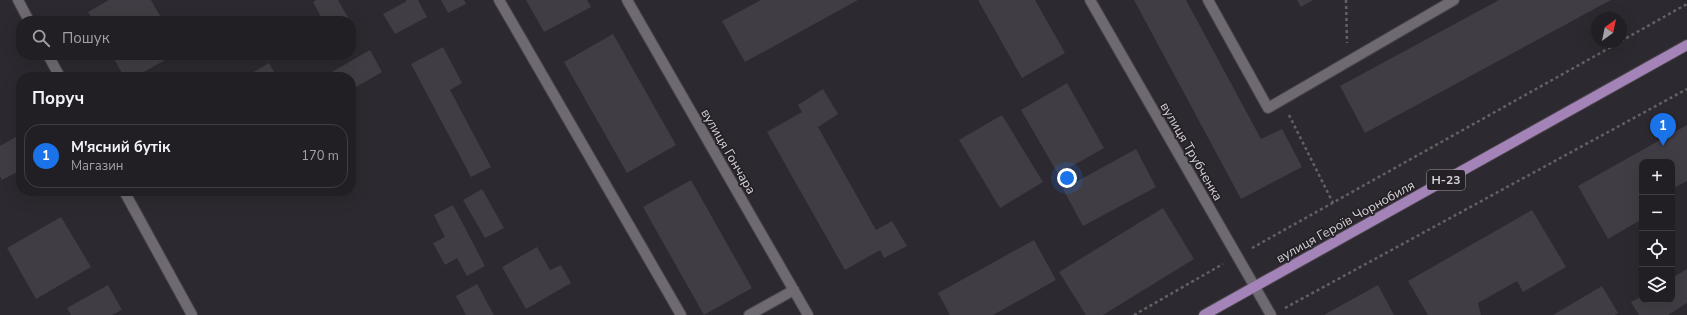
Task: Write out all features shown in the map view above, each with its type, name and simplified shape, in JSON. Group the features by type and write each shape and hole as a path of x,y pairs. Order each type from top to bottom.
{"main road":[{"name":"вулиця Героїв Чорнобиля","path":"1204,315 1687,45"}],"street":[{"path":"18,0 26,16"},
{"path":"499,0 681,315"},
{"name":"вулиця Гончара","path":"626,0 808,315"},
{"name":"вулиця Трубченка","path":"1090,0 1255,287 1275,313"},
{"path":"1208,0 1268,108 1454,0"},
{"path":"51,60 57,72"},
{"path":"127,196 192,315"},
{"path":"749,315 794,290"}],"path":[{"path":"1346,0 1345,7 1348,62"},
{"path":"1627,38 1687,4"},
{"path":"1134,315 1609,48"},
{"path":"1275,313 1687,89"},
{"path":"1281,101 1333,203"}],"building":[{"path":"109,0 151,0 160,16 90,16 88,12"},
{"path":"316,0 338,0 347,16 320,16 313,2"},
{"path":"406,0 418,0 427,17 395,34 383,14 407,1"},
{"path":"441,0 464,0 466,4 448,13"},
{"path":"526,0 587,0 591,7 544,32"},
{"path":"761,0 858,0 745,62 722,21"},
{"path":"978,0 1035,0 1065,53 1022,78"},
{"path":"1134,0 1186,0 1261,139 1282,129 1302,167 1241,199"},
{"path":"1297,0 1313,0 1301,7"},
{"path":"1499,0 1611,0 1365,133 1340,86"},
{"path":"613,34 676,145 627,173 564,62"},
{"path":"443,47 462,83 450,90 491,167 471,177 411,64"},
{"path":"370,50 382,72 356,87 356,72 332,72 353,60 356,60 356,58"},
{"path":"115,60 165,60 144,72 121,72"},
{"path":"269,63 274,72 254,72"},
{"path":"1067,83 1104,148 1058,174 1021,110"},
{"path":"823,89 838,114 818,127 876,230 892,221 907,246 884,258 880,250 845,270 767,132 802,112 798,105"},
{"path":"1002,115 1043,182 1000,208 959,140"},
{"path":"1687,125 1687,181 1675,187 1675,159 1639,159 1639,221 1608,239 1578,186"},
{"path":"16,137 16,173 2,180 0,176 0,146"},
{"path":"1136,149 1156,187 1083,226 1063,189"},
{"path":"691,180 752,288 704,315 643,207"},
{"path":"482,189 504,228 485,238 463,200"},
{"path":"453,205 485,266 467,276 457,258 445,265 433,243 445,237 434,215"},
{"path":"1163,208 1194,259 1103,315 1086,315 1059,272"},
{"path":"1532,210 1566,267 1523,292 1517,281 1478,303 1481,315 1428,315 1408,281"},
{"path":"61,217 91,267 36,299 7,248"},
{"path":"1034,240 1056,280 993,315 950,315 938,293"},
{"path":"537,247 550,270 561,265 571,283 526,309 502,267"},
{"path":"1687,269 1687,303 1668,315 1639,315 1631,302 1639,298 1639,303 1675,303 1675,276"},
{"path":"477,284 494,315 466,315 456,296"},
{"path":"108,285 122,310 112,315 71,315 67,308"},
{"path":"1378,285 1394,315 1324,315"},
{"path":"1602,286 1618,313 1615,315 1553,315"}],"place":[{"name":"М'ясний бутік","path":"1663,146"}]}
